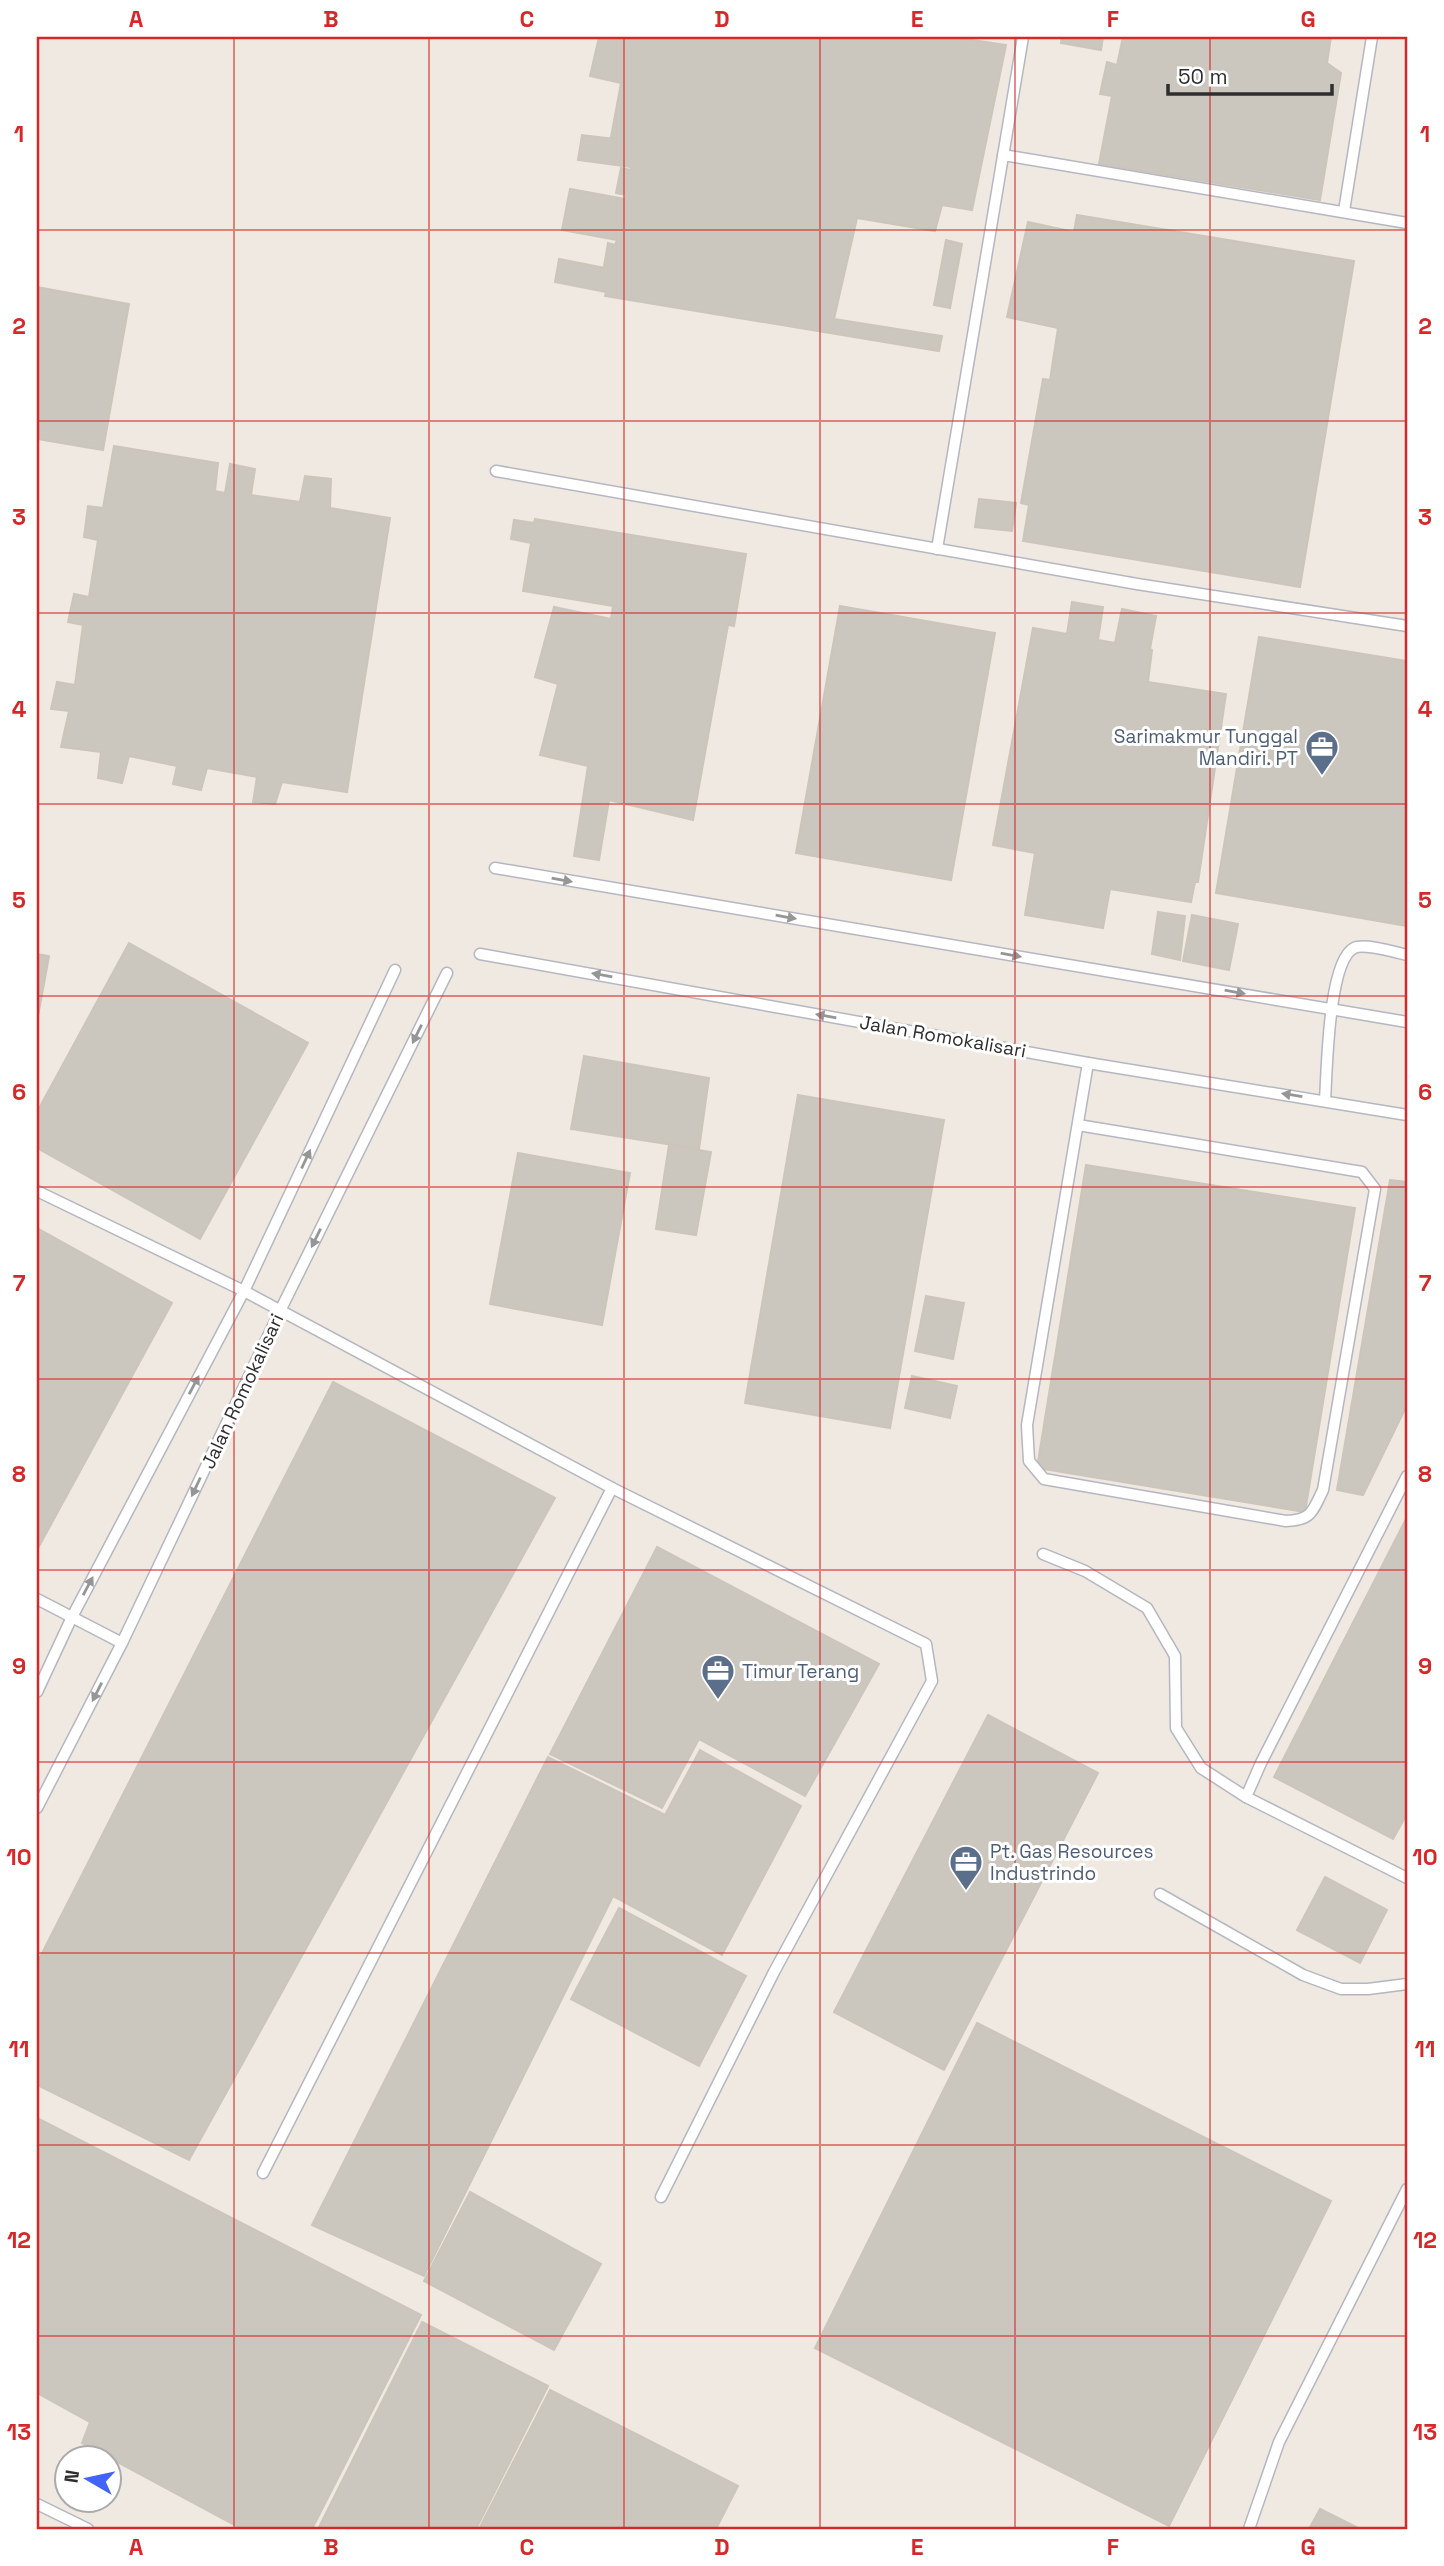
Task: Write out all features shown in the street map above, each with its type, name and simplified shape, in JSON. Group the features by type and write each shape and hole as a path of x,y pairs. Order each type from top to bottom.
{"lane":[{"path":"937,549 1023,37"},
{"path":"1344,211 1372,37"},
{"path":"1003,155 1407,223"},
{"path":"496,471 1137,584 1407,626"},
{"path":"495,868 1407,1022"},
{"path":"1325,1100 1332,1009 1338,971 1347,953 1359,946 1407,954"},
{"name":"Jalan Romokalisari","path":"480,954 1088,1062 1407,1115"},
{"path":"37,1692 72,1617 244,1291 395,970"},
{"name":"Jalan Romokalisari","path":"37,1808 122,1643 280,1311 447,973"},
{"path":"1077,1125 1362,1172 1375,1189 1323,1490 1311,1515 1301,1520 1286,1521 1044,1479 1029,1461 1027,1425 1077,1125 1088,1062"},
{"path":"37,1191 244,1291 612,1488 926,1644 932,1681 774,1972 661,2197"},
{"path":"1246,1797 1407,1476"},
{"path":"263,2173 612,1488"},
{"path":"1043,1554 1085,1571 1147,1608 1175,1656 1176,1728 1201,1768 1246,1797 1407,1878"},
{"path":"37,1599 122,1643"},
{"path":"1160,1894 1303,1975 1341,1989 1407,1984"},
{"path":"1249,2529 1279,2442 1407,2189"},
{"path":"37,2504 88,2529"}],"building":[{"path":"599,37 628,40 629,37 953,37 1006,45 972,210 942,205 935,231 857,218 834,319 942,336 939,351 605,296 606,292 555,282 559,259 610,269 611,267 604,266 608,243 615,245 617,240 562,230 570,189 625,199 626,195 616,193 621,168 631,170 631,167 578,160 582,135 615,139 611,137 621,83 590,76"},
{"path":"1062,37 1103,37 1101,50 1061,43"},
{"path":"1123,37 1331,37 1327,63 1341,73 1320,200 1099,164 1112,96 1100,94 1107,62 1117,65"},
{"path":"1077,215 1354,261 1300,587 1023,541 1029,505 1021,503 1043,379 1050,380 1058,328 1007,317 1028,222 1074,232"},
{"path":"946,240 962,244 950,308 934,305"},
{"path":"37,287 129,304 103,450 37,439"},
{"path":"114,446 218,463 215,491 225,493 230,464 255,469 251,495 300,502 305,476 331,479 330,508 390,518 347,792 282,782 275,804 253,802 257,777 207,768 201,790 173,784 177,766 129,756 122,783 98,778 101,752 61,747 69,711 51,709 57,682 75,685 83,625 68,622 74,594 89,597 98,540 84,537 88,506 103,508"},
{"path":"979,499 1016,503 1012,531 975,527"},
{"path":"535,519 746,554 734,626 728,625 693,820 609,800 599,860 574,856 588,766 540,755 558,684 535,677 554,607 611,619 613,606 523,591 531,543 511,539 514,520 534,523"},
{"path":"1072,602 1103,607 1098,640 1115,643 1122,609 1156,616 1148,682 1226,694 1198,882 1195,882 1191,902 1110,889 1103,928 1025,915 1035,853 993,845 1033,628 1067,634"},
{"path":"840,606 995,633 951,880 796,853"},
{"name":"Sarimakmur Tunggal Mandiri. PT","path":"1259,637 1407,661 1407,926 1216,893"},
{"path":"1158,912 1185,916 1180,960 1152,954"},
{"path":"1192,915 1238,924 1229,970 1183,961"},
{"path":"129,943 308,1043 200,1239 37,1148 37,1112"},
{"path":"37,954 49,956 37,1022"},
{"path":"584,1056 709,1078 699,1149 571,1129"},
{"path":"798,1095 944,1120 890,1428 745,1403"},
{"path":"669,1145 711,1152 696,1235 656,1229"},
{"path":"518,1153 630,1173 602,1325 490,1304"},
{"path":"1086,1165 1355,1208 1305,1512 1037,1468"},
{"path":"1390,1180 1407,1182 1407,1405 1363,1495 1337,1490"},
{"path":"37,1228 172,1303 37,1550"},
{"path":"926,1296 964,1303 953,1359 915,1351"},
{"path":"912,1376 957,1386 950,1418 905,1408"},
{"path":"333,1382 555,1498 189,2160 37,2085 37,1963"},
{"path":"1407,1517 1407,1814 1393,1839 1274,1777"},
{"name":"Timur Terang","path":"657,1547 879,1664 805,1796 699,1739 662,1808 550,1754"},
{"name":"Pt. Gas Resources Industrindo","path":"988,1715 1098,1773 944,2070 834,2012"},
{"path":"700,1750 801,1806 722,1955 613,1896 424,2276 312,2225 548,1757 665,1815"},
{"path":"1325,1877 1387,1910 1360,1963 1297,1930"},
{"path":"619,1908 746,1976 699,2066 571,1999"},
{"path":"977,2023 1331,2201 1169,2526 815,2348"},
{"path":"37,2118 421,2315 312,2529 242,2529 122,2464 122,2444 82,2443 90,2422 37,2393"},
{"path":"470,2192 601,2264 554,2350 424,2281"},
{"path":"422,2322 548,2386 476,2529 318,2529"},
{"path":"550,2390 738,2486 716,2529 479,2529"},
{"path":"1320,2509 1360,2529 1309,2529"}],"place":[{"name":"Sarimakmur Tunggal Mandiri. PT","path":"1322,777"},
{"name":"Timur Terang","path":"718,1701"},
{"name":"Pt. Gas Resources Industrindo","path":"966,1892"}]}
